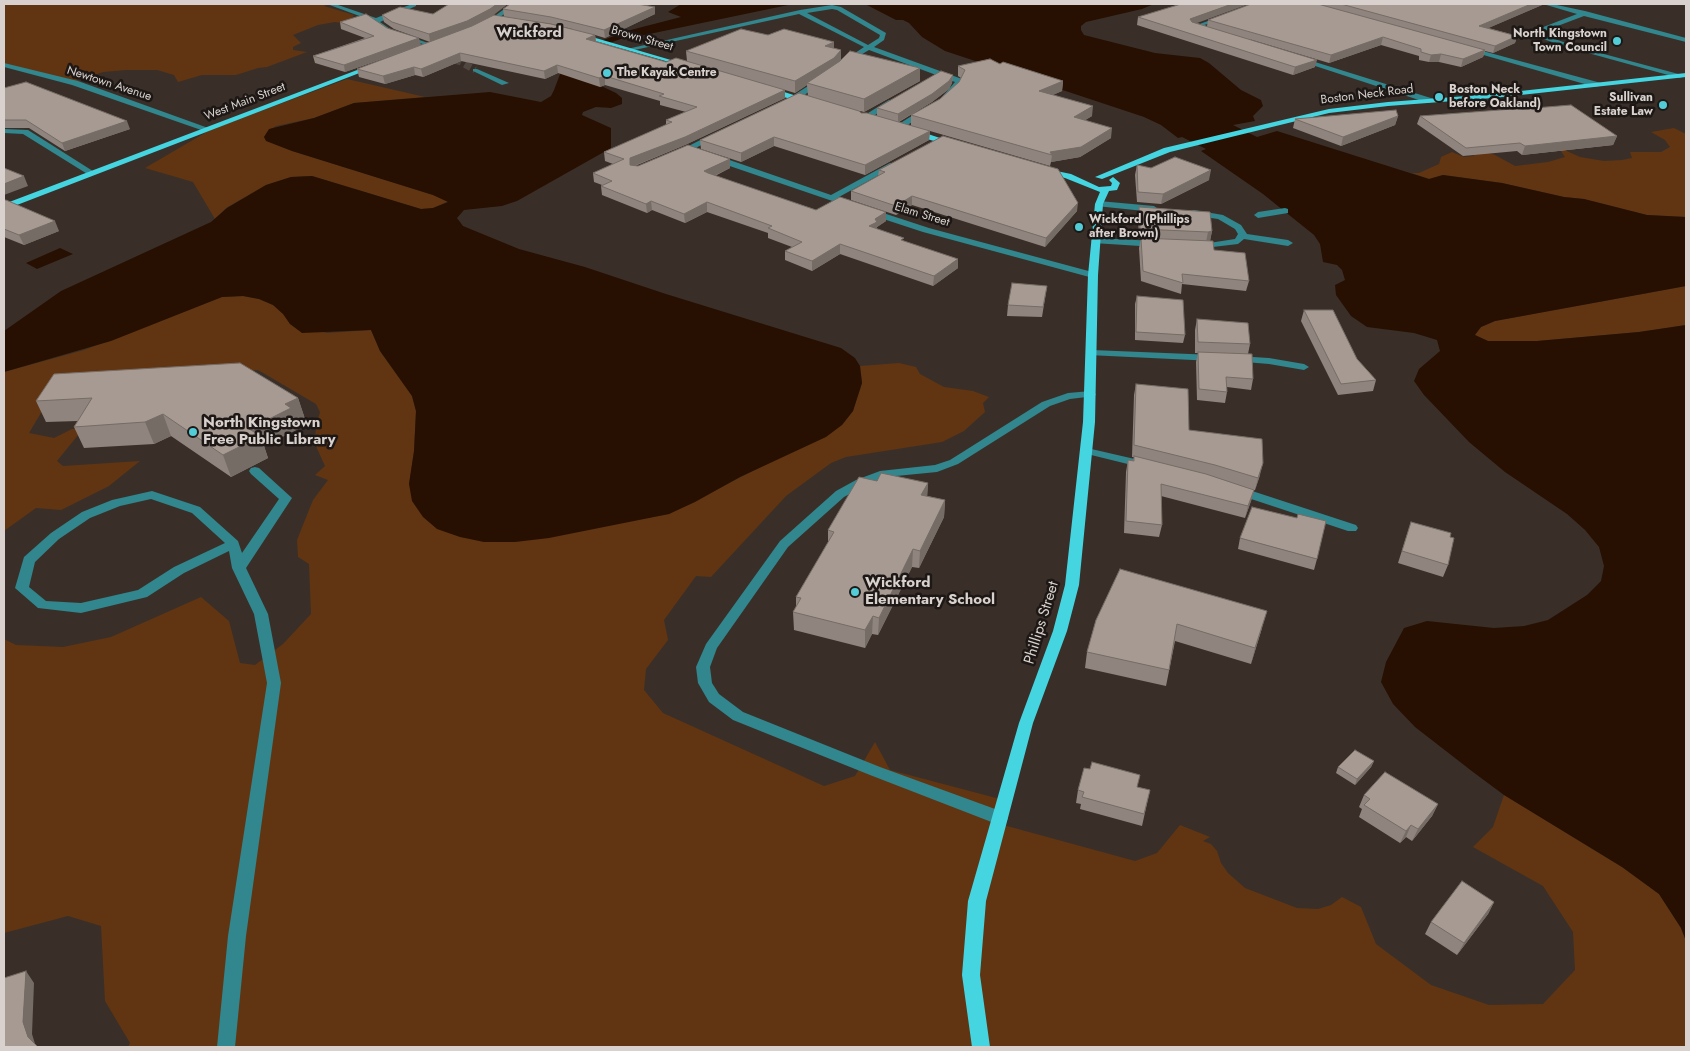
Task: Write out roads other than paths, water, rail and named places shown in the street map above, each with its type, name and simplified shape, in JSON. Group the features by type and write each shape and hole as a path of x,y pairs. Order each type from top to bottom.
{"main road":[{"path":"492,21 505,20"},
{"name":"Brown Street","path":"569,32 690,66"},
{"path":"420,50 434,44"},
{"name":"West Main Street","path":"4,207 384,62"},
{"name":"Boston Neck Road","path":"1096,189 1118,170 1167,150 1329,111 1669,77 1685,78"},
{"path":"762,88 814,103"},
{"path":"860,116 872,120"},
{"path":"889,125 966,147"},
{"path":"1036,167 1068,176 1096,189 1115,186 1116,183 1113,180"},
{"path":"1096,189 1113,180 1118,174 1118,170"},
{"name":"Phillips Street","path":"981,1047 971,975 977,900 1026,723 1060,631 1072,584 1087,451 1091,394 1096,189"}],"street":[{"path":"330,4 376,20 414,5"},
{"path":"492,21 515,4"},
{"path":"1546,4 1686,40"},
{"path":"630,49 825,7 839,8 884,34 882,39 847,60 842,66"},
{"path":"800,12 868,47 959,81 952,91 938,103 898,127"},
{"path":"1585,13 1535,32 1539,36 1572,47 1685,78"},
{"path":"1203,30 1194,28 1231,14"},
{"path":"376,20 376,23 391,32 434,44"},
{"path":"1457,47 1598,85"},
{"path":"1294,57 1431,101"},
{"name":"Newtown Avenue","path":"4,65 75,83 207,129"},
{"path":"475,70 505,83"},
{"path":"932,79 941,74"},
{"path":"778,106 796,98 829,77"},
{"path":"860,116 898,98"},
{"path":"5,130 25,132 92,173"},
{"path":"670,157 726,130"},
{"path":"931,144 940,140"},
{"path":"689,149 698,152"},
{"name":"Elam Street","path":"707,155 926,230 1093,275"},
{"path":"832,198 898,162"},
{"path":"1096,189 1168,210"},
{"path":"1187,212 1220,217 1238,227 1243,234 1242,236"},
{"path":"1258,215 1285,212"},
{"path":"1242,236 1288,243"},
{"path":"1188,246 1206,247 1238,241 1242,236"},
{"path":"1096,241 1169,245"},
{"path":"1092,353 1270,361 1304,367"},
{"path":"1000,818 875,771 738,716 727,710 714,698 705,683 703,667 711,647 784,544 840,494 860,482 884,474 937,468 954,462 1046,404 1068,396 1091,394"},
{"path":"1087,451 1164,469"},
{"path":"239,568 286,498 255,471"},
{"path":"1226,487 1352,528"},
{"path":"226,1047 236,936 274,683 261,614 239,568 234,544 196,510 152,495 116,503 86,515 55,536 29,560 22,588 44,605 82,608 142,594 179,570 234,544"}],"tunnel":[{"path":"444,57 461,62 475,70"}],"place":[{"name":"North Kingstown Town Council","path":"1617,41"},
{"name":"The Kayak Centre","path":"607,73"},
{"name":"Boston Neck before Oakland)","path":"1439,97"},
{"name":"Sullivan Estate Law","path":"1663,105"},
{"name":"Wickford (Phillips after Brown)","path":"1079,227"},
{"name":"North Kingstown Free Public Library","path":"193,432"},
{"name":"Wickford Elementary School","path":"855,592"}],"district":[{"name":"Wickford","path":"529,33"}]}
